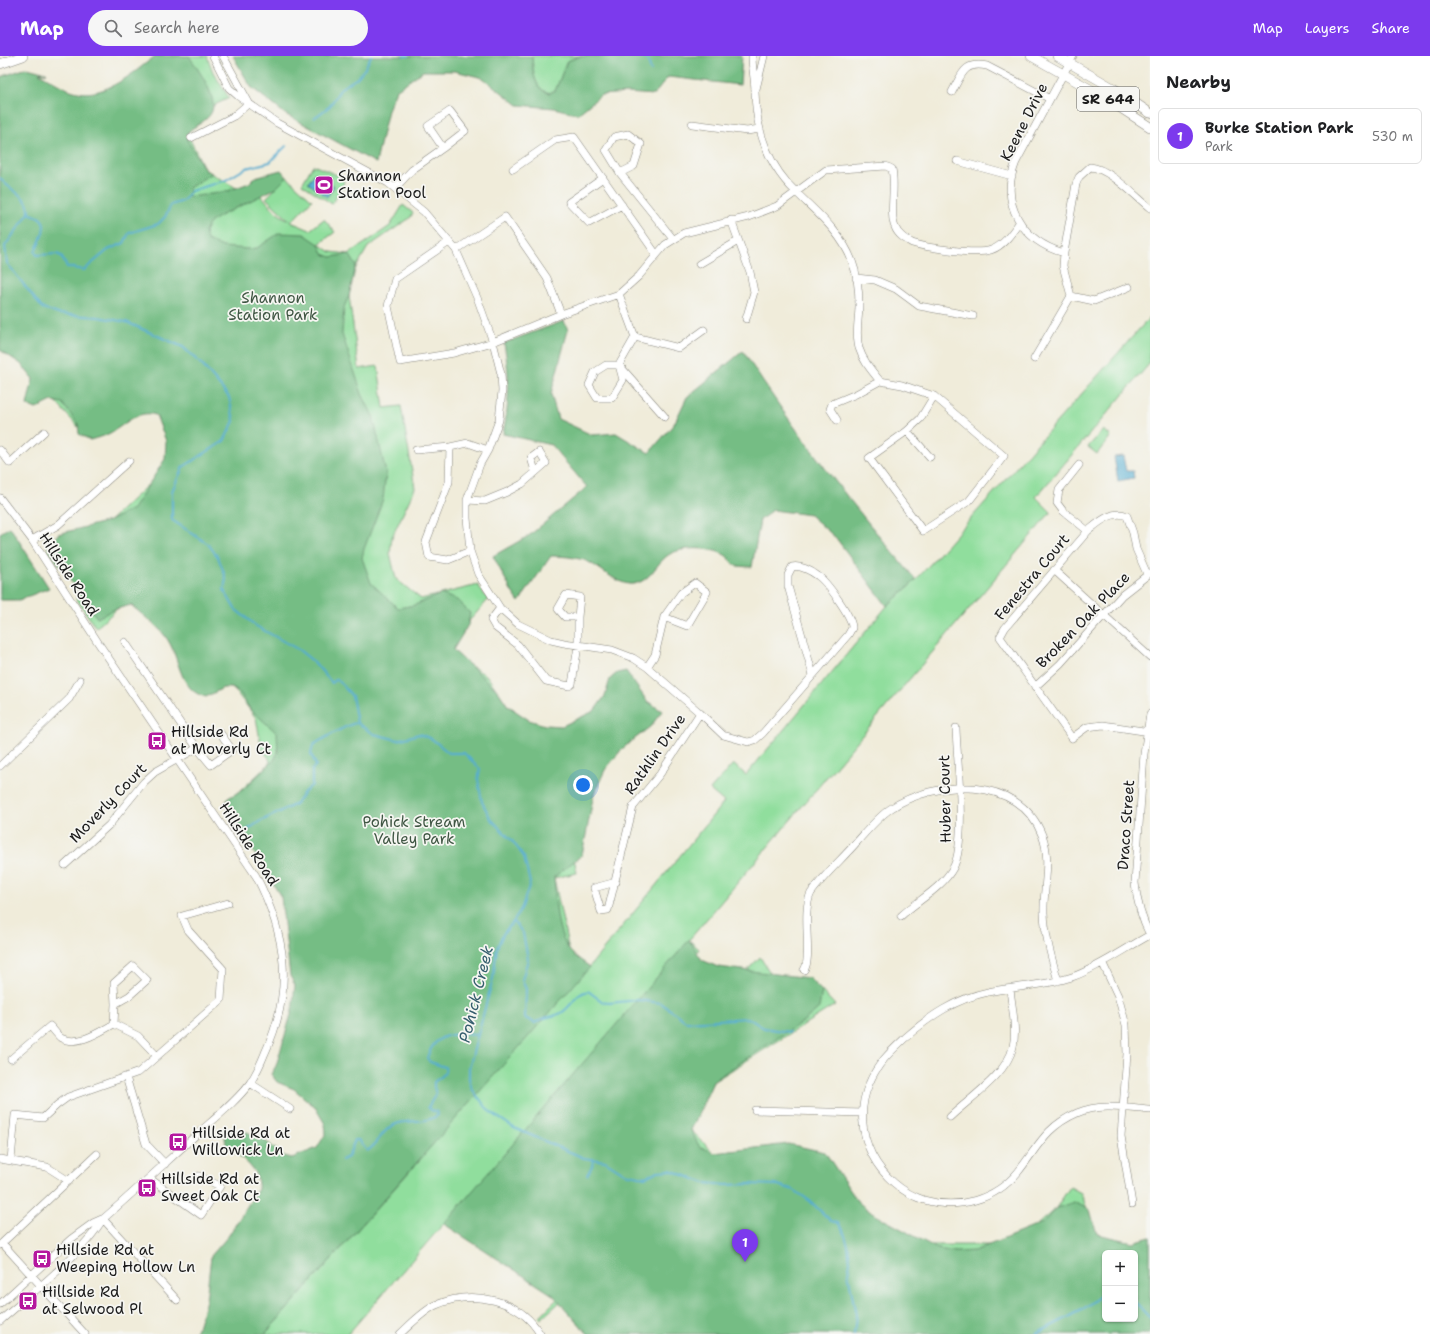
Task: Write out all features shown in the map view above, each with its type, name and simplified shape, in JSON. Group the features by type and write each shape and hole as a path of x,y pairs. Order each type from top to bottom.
{"main road":[{"path":"0,64 23,56"},
{"name":"SR 644","path":"1031,56 1121,107 1150,127"},
{"name":"SR 644","path":"1057,56 1072,59 1150,113"}],"street":[{"path":"213,56 229,88 238,96 277,122 395,188 424,212 456,250 475,293 493,342 501,374 502,391 499,420 488,450 480,464 467,500 470,551 478,574 500,608 518,624 538,634 564,643 612,650 633,658 647,667 723,735 748,742 755,740 813,675 851,631 852,621 819,576 801,567 792,567 787,581 813,675"},
{"path":"223,56 249,103"},
{"path":"752,56 755,110 763,143 776,168 795,192 837,233 849,254 856,278 859,304 857,330 859,346 869,367 880,381"},
{"path":"755,91 764,56"},
{"name":"Keene Drive","path":"1064,253 1046,247 1020,223 1012,206 1010,196 1012,176 1016,162 1072,59"},
{"path":"952,92 963,71 969,66 978,64 988,66 1050,99"},
{"path":"191,138 234,116 249,103"},
{"path":"395,188 412,170 443,148 465,131 450,111 428,126 443,148"},
{"path":"692,124 747,131 759,129"},
{"path":"620,172 634,166 641,144 628,134 614,137 606,150 620,172 673,239"},
{"path":"513,169 555,140 574,137 656,254"},
{"path":"957,161 1012,176"},
{"path":"449,242 396,279 388,306 400,362 454,353 493,342 560,314 618,294 639,276 656,254 673,239 684,233 730,220 749,217 777,206 826,170 886,166 892,169 894,177 894,226 901,236 913,243 980,252 992,250 1001,244 1020,223"},
{"path":"1034,358 1071,296 1063,266 1076,184 1079,177 1090,167 1097,168 1106,172 1150,208"},
{"path":"603,178 569,202 589,223 622,205"},
{"path":"456,250 505,217 547,278 560,314"},
{"path":"730,220 750,272 754,292 746,319"},
{"path":"698,264 738,241"},
{"path":"856,278 875,280 896,289 919,306 973,316"},
{"path":"1071,296 1094,301 1129,288"},
{"path":"618,294 635,337"},
{"path":"635,337 679,348 704,330"},
{"path":"635,337 619,366 623,380 612,398 597,398 589,385 595,372 606,365 619,366 665,417"},
{"path":"837,420 830,409 832,404 856,394 880,381 902,385 934,396 1004,456 969,501 923,531 869,458 908,431 920,419 934,396"},
{"path":"908,431 930,457"},
{"path":"0,450 10,463 44,432"},
{"path":"416,450 450,447 468,443 488,450"},
{"path":"450,447 449,482 426,542 430,557 448,560 470,551"},
{"path":"32,540 58,525 129,461"},
{"name":"Fenestra Court","path":"1079,465 1059,490 1057,503 1063,511 1088,531"},
{"path":"467,500 485,501 507,492 522,484 535,471"},
{"name":"Hillside Road","path":"0,498 32,540 65,593 256,876 268,900 279,932 284,974 280,1006 272,1039 250,1083 223,1111 103,1219 96,1230 78,1250 0,1321"},
{"name":"Fenestra Court","path":"1148,573 1136,549 1133,533 1127,516 1112,515 1088,531 1005,628 1000,637 1072,738 1087,727 1103,725 1148,732"},
{"path":"1054,570 1150,657"},
{"name":"Broken Oak Place","path":"1035,687 1060,664 1122,595 1148,573"},
{"path":"647,667 655,654 664,617 681,593 695,583 707,592 687,626 664,617"},
{"path":"500,608 492,619 492,623 518,645 546,681 571,685 578,646 578,617"},
{"path":"125,642 210,765 232,750 221,734"},
{"path":"0,766 69,699 80,680"},
{"name":"Rathlin Drive","path":"616,882 633,807 660,774 700,713"},
{"name":"Draco Street","path":"1150,714 1136,883 1137,901 1143,921 1150,935"},
{"name":"Huber Court","path":"901,916 938,885 953,868 960,845 956,728"},
{"name":"Moverly Court","path":"65,865 108,825 144,782 155,772 197,748"},
{"path":"804,970 808,962 806,923 808,899 814,889 888,810 904,800 925,793 958,789 989,790 1007,796 1029,813 1039,827 1046,852 1044,911 1046,930 1058,981"},
{"path":"11,1160 15,1115 43,1118 57,1105 68,1098 139,1072 221,1000 223,969 188,930 182,916 228,903"},
{"path":"1150,935 1103,964 1058,981 990,992 965,998 946,1007 924,1022 878,1065 867,1088 862,1113 864,1133 869,1149 876,1164 887,1177 901,1189 917,1197 934,1202 953,1204 981,1199 1005,1185 1019,1171 1044,1135 1065,1118 1079,1112 1095,1108 1150,1110"},
{"path":"1103,964 1118,996 1126,1025 1127,1054 1121,1136 1132,1204"},
{"path":"114,1024 114,983 133,966 146,980 129,996 115,1004"},
{"path":"950,1116 999,1073 1009,1058 1014,1033 1010,989"},
{"path":"114,1024 138,1036 158,1056"},
{"path":"11,1059 50,1026 61,1037 74,1042 96,1034 114,1024"},
{"path":"126,1077 146,1144 165,1164"},
{"path":"250,1083 290,1109"},
{"path":"755,1110 862,1113"},
{"path":"85,1334 1,1244 98,1154"},
{"path":"0,1159 47,1167 69,1181"},
{"path":"149,1178 201,1215 220,1186 199,1176"},
{"path":"103,1219 178,1300"},
{"name":"Hillside Road","path":"0,1304 71,1239 93,1223 103,1219"},
{"path":"401,1334 416,1319 436,1305 458,1298 472,1297 484,1298 506,1304 530,1320 540,1334"}],"green space":[{"name":"Pohick Stream Valley Park","path":"155,56 189,56 202,76 210,92 212,100 213,107 211,113 189,131 187,140 205,170 212,173 189,188 189,197 225,192 249,183 255,177 281,170 287,177 276,188 218,217 210,223 205,231 207,240 223,247 248,249 257,248 279,233 304,234 319,244 323,254 331,257 349,254 356,265 349,296 344,307 342,334 362,394 373,416 386,473 383,499 362,558 371,583 398,608 415,605 441,594 457,600 470,613 468,625 453,650 498,691 508,706 529,720 545,725 562,726 594,711 605,696 610,679 617,673 626,671 647,701 662,711 651,726 622,749 605,770 594,794 582,855 554,877 557,916 561,934 570,951 590,967 265,1334 193,1334 198,1327 206,1300 211,1256 229,1235 258,1189 258,1182 253,1170 243,1159 226,1146 225,1137 230,1130 247,1132 263,1139 284,1156 292,1158 317,1148 326,1133 325,1124 315,1107 294,1089 277,1082 271,1074 276,1066 292,1011 295,985 290,976 281,897 225,805 228,798 244,789 274,760 278,752 277,733 250,709 240,693 232,688 223,688 206,697 197,693 190,687 185,680 170,644 165,636 131,605 113,610 97,618 47,548 58,534 109,521 133,509 165,459 166,441 156,415 142,414 131,419 106,435 90,440 79,434 78,424 62,403 52,401 36,409 27,405 33,379 21,364 0,350 0,77 27,68 47,73 39,73 68,89 88,93 99,91 120,82"},
{"name":"Pohick Stream Valley Park","path":"171,56 207,56 213,72 229,98 181,121 205,170 240,190 250,183 277,213 290,221 266,198 287,177 312,200 291,222 310,230 324,219 335,232 319,244 331,252 349,254 390,226 403,205 413,213 410,218 368,247 353,273 349,296 359,369 378,366 384,408 401,406 415,488 392,537 390,553 396,579 421,599 478,585 488,600 444,649 487,676 508,706 514,709 524,732 550,738 577,873 554,878 571,961 585,972 724,802 710,790 733,764 746,775 887,606 916,580 1150,317 1150,363 1036,497 1051,512 689,940 699,949 682,970 718,1001 760,957 783,993 809,978 835,1005 670,1109 714,1153 834,1187 899,1245 1014,1245 1056,1208 1070,1187 1081,1193 1097,1234 1129,1250 1102,1250 1102,1253 588,1334 560,1302 541,1319 539,1317 557,1299 465,1199 348,1334 265,1334 425,1154 282,1055 298,989 281,893 225,805 270,763 269,758 262,750 256,718 237,693 196,654 138,590 96,628 76,598 80,593 62,566 193,442 139,393 90,440 42,387 0,253 0,79 7,73 56,124"},
{"path":"233,56 532,56 537,83 540,88 550,93 556,89 567,61 581,56 742,56 740,85 668,77 654,95 627,93 601,95 578,114 554,108 518,105 483,78 455,71 423,71 396,90 388,110 376,163 285,114 251,87"},
{"path":"532,56 581,56 567,61 556,89 550,93 540,88 537,83"},
{"name":"Shannon Station Pool","path":"313,165 344,178 343,186 332,204 302,184"},
{"path":"564,321 568,330 551,394 558,419 592,435 616,433 649,453 674,424 687,397 743,351 783,411 825,468 916,580 887,606 836,538 810,515 773,510 760,520 752,567 736,566 725,555 710,550 679,550 667,556 644,580 639,583 627,584 615,579 584,560 551,556 519,602 493,556 530,535 587,487 551,445 503,434 508,399 507,367 504,343"},
{"path":"1103,430 1111,436 1097,454 1088,447"},
{"path":"10,527 49,588 19,600 0,600 0,533"},
{"path":"689,940 702,960 718,967 809,978 822,991 819,1008 805,1020 714,1080 691,1130 699,1146 714,1153 788,1144 825,1152 858,1202 872,1213 938,1249 956,1252 974,1251 1043,1223 1056,1208 1074,1202 1090,1210 1097,1234 1133,1242 1150,1237 1150,1334 588,1334 553,1295 444,1224"}],"water":[{"path":"315,173 334,186 327,197 308,183"},
{"path":"1123,456 1126,471 1133,471 1134,478 1118,481 1114,457"}],"waterway":[{"path":"314,118 330,106 341,88 357,78 365,68 371,56"},
{"path":"637,56 648,60 651,71"},
{"path":"29,213 41,219 44,226 35,252 37,255 57,254 61,256 67,267 84,270 108,250 124,243 129,233 158,224 165,217 171,205 183,201 191,191 226,180 246,168 270,162 286,146"},
{"name":"Pohick Creek","path":"0,178 23,197 29,213 5,246 7,263 42,308 58,314 98,317 126,322 183,347 203,366 229,397 234,421 224,441 183,467 172,491 172,520 208,544 218,557 226,578 224,590 235,609 256,626 299,650 314,662 332,683 337,679 352,696 357,723 374,734 398,740 419,734 432,739 449,753 464,753 480,769 478,779 482,802 491,819 514,843 524,857 530,883 522,907 514,921 503,934 497,948 493,978 469,1068 469,1079 472,1089 489,1111 514,1128 584,1158 605,1161 624,1173 645,1177 658,1171 670,1170 705,1183 726,1185 778,1185 794,1190 810,1201 831,1221 838,1223 843,1230 848,1245 850,1262 848,1273 856,1315 854,1334"},
{"path":"240,835 259,822 296,804 304,792 312,785 312,770 316,765 311,754 313,745 342,729 357,723"},
{"path":"514,922 523,933 528,959 522,980 526,989 525,1018 535,1023 539,1020 561,1013 580,994 588,991 603,1002 609,1003 638,1000 661,1003 687,1022 748,1018 764,1028 789,1032"},
{"path":"342,1160 348,1157 355,1140 359,1140 367,1151 375,1145 391,1126 406,1122 428,1120 438,1115 437,1112 428,1107 436,1094 434,1082 445,1072 445,1067 430,1062 427,1058 431,1049 435,1043 446,1036 461,1034 478,1035"},
{"path":"587,1175 592,1166 593,1160"},
{"name":"Pohick Creek","path":"1036,1334 1082,1310 1102,1294"},
{"name":"Pohick Creek","path":"1138,1305 1150,1318"}],"place":[{"name":"Shannon Station Pool","path":"324,185"},
{"name":"Hillside Rd at Moverly Ct","path":"157,741"},
{"name":"Hillside Rd at Willowick Ln","path":"178,1142"},
{"name":"Hillside Rd at Sweet Oak Ct","path":"147,1188"},
{"name":"Hillside Rd at Weeping Hollow Ln","path":"42,1259"},
{"name":"Burke Station Park","path":"745,1262"},
{"name":"Hillside Rd at Selwood Pl","path":"28,1301"}],"park label":[{"name":"Shannon Station Park","path":"273,306"}]}
